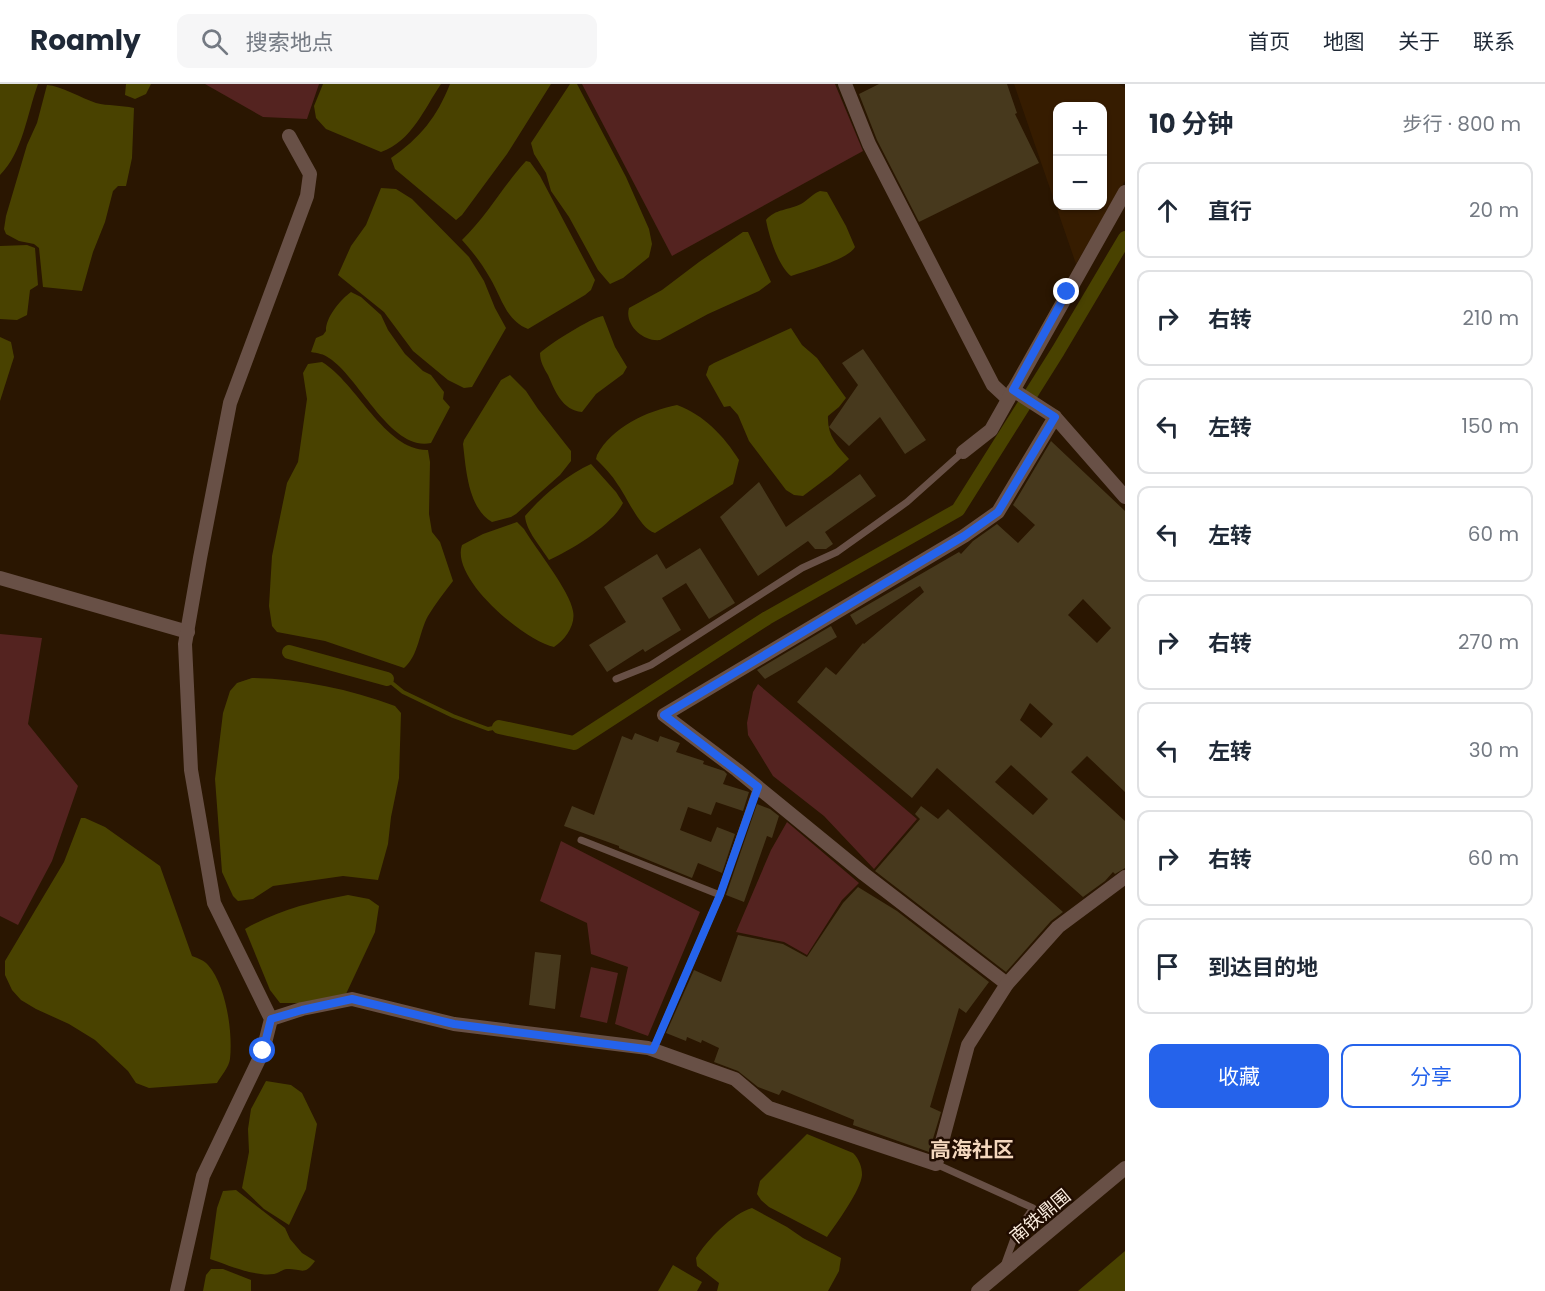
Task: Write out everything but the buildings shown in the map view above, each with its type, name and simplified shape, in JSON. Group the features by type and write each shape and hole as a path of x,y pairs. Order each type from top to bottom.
{"street":[{"path":"845,84 869,144 993,385 1055,417 1125,497"},
{"path":"177,1291 203,1176 263,1051 271,1019 214,903 191,770 185,644 230,403 307,196 310,174 290,136"},
{"path":"963,452 991,430 1015,395 1125,192"},
{"path":"1007,984 664,715 964,536 998,512 1055,417"},
{"path":"0,578 188,632"},
{"path":"271,1019 352,999 454,1024 653,1050 735,1079 769,1108 936,1164 968,1045 1007,984 1058,927 1125,877"},
{"name":"南铁鼎围","path":"978,1291 1125,1168"}],"lane":[{"path":"616,679 651,665 802,568 837,552 907,502 963,452"},
{"path":"653,1050 720,895 758,787"},
{"path":"581,840 720,895"},
{"path":"936,1164 1033,1208 1016,1233 1003,1270"}],"shaded area":[{"path":"0,84 38,84 19,144 8,166 0,175"},
{"path":"126,84 151,84 146,94 135,99 125,95"},
{"path":"205,84 319,84 307,119 263,117"},
{"path":"323,84 441,84 409,132 392,147 381,152 326,129 316,118 314,106"},
{"path":"450,84 551,84 507,154 456,220 395,169 391,158 411,143 427,126"},
{"path":"570,84 577,84 626,177 649,229 652,244 649,257 623,278 610,284 598,270 569,217 551,191 546,173 534,154 531,143"},
{"path":"582,84 835,84 863,151 672,256"},
{"path":"1014,84 1119,84 1125,88 1125,181 1076,264 1057,210 1107,210 1107,102 1053,102 1053,197"},
{"path":"47,85 96,103 134,108 132,158 126,186 118,186 113,191 82,291 43,287 39,248 6,234 4,229 27,145 37,123"},
{"path":"526,161 530,162 540,176 595,280 591,290 585,295 528,329 509,314 484,268 462,240"},
{"path":"381,188 396,189 412,199 469,257 484,281 506,328 472,387 464,388 448,380 413,351 384,312 338,275 351,246 366,225"},
{"path":"820,191 827,192 855,247 845,256 791,276 778,258 766,220 778,212 801,204"},
{"path":"743,232 748,232 771,282 759,291 708,314 660,340 642,335 632,326 628,314 629,308 662,290"},
{"path":"27,245 35,248 38,285 30,290 27,315 17,320 0,319 0,246"},
{"path":"351,292 361,297 381,315 388,330 405,354 423,371 431,375 444,392 443,399 450,407 431,443 416,443 402,436 376,411 340,367 329,358 311,352 316,338 326,331 328,320 334,309"},
{"path":"603,316 615,347 627,367 623,374 596,394 582,412 564,404 542,365 540,353 570,332"},
{"path":"791,328 802,345 817,358 846,398 828,416 828,423 834,440 849,459 803,496 794,495 786,490 749,441 738,415 730,406 724,407 706,375 709,366 714,363"},
{"path":"0,337 11,342 14,357 0,401"},
{"path":"322,362 335,372 398,440 413,447 428,450 430,462 429,514 432,532 440,542 453,581 428,616 413,657 404,668 325,641 277,632 272,626 269,606 272,556 287,483 298,462 307,399 303,373 308,364"},
{"path":"510,375 526,391 571,451 571,461 560,475 516,514 492,522 484,516 473,498 467,476 463,444 501,380"},
{"path":"677,405 705,420 727,443 739,460 733,484 655,533 644,526 616,481 596,459 604,445 621,428 654,411"},
{"path":"591,464 623,503 601,528 569,550 549,560 531,533 525,516 556,486"},
{"path":"517,522 552,570 571,603 573,622 566,636 554,647 526,633 493,606 478,591 461,559 462,545 483,534"},
{"path":"0,634 42,638 28,724 78,786 52,861 18,925 0,916"},
{"path":"252,678 289,680 342,690 395,706 401,713 399,778 388,844 378,880 343,876 273,886 253,899 238,901 233,896 222,872 215,779 223,713 230,691 237,683"},
{"path":"758,684 917,819 874,869 824,816 773,776 748,735 747,723 753,692"},
{"path":"81,818 105,827 160,866 192,956 208,965 224,996 231,1048 227,1068 217,1083 149,1088 136,1083 128,1071 95,1040 21,1000 12,990 5,975 5,961 64,862"},
{"path":"787,822 859,883 842,900 807,955 784,942 736,932 771,850"},
{"path":"561,841 700,912 648,1036 615,1024 628,967 591,954 587,923 540,901"},
{"path":"348,895 369,899 379,906 375,932 346,994 328,1003 280,1003 270,990 245,929 295,908"},
{"path":"591,967 618,973 607,1023 580,1017"},
{"path":"266,1081 291,1085 302,1093 317,1124 306,1189 289,1225 264,1209 242,1188 249,1152 248,1129 251,1109"},
{"path":"807,1134 853,1153 861,1169 861,1181 848,1207 827,1237 769,1207 757,1194 760,1181"},
{"path":"236,1190 285,1228 290,1239 302,1253 315,1261 308,1269 303,1271 285,1269 274,1274 259,1274 210,1259 217,1208 223,1191"},
{"path":"752,1208 841,1258 839,1271 828,1291 717,1291 719,1283 697,1266 696,1258 721,1228"},
{"path":"1125,1251 1125,1291 1078,1291"},
{"path":"673,1265 702,1282 697,1291 658,1291"},
{"path":"211,1269 223,1269 251,1280 251,1291 203,1291 206,1275"}],"waterway":[{"path":"499,727 574,743 767,618 958,510 1058,351 1125,238"},
{"path":"289,652 387,679"},
{"path":"387,679 403,692 453,716 488,729 499,727"}],"district":[{"name":"高海社区","path":"972,1149"}],"route":[{"path":"263,1051 271,1019 352,999 454,1024 653,1050 720,895 758,787 664,715 964,536 998,512 1055,417 1013,390 1067,292"}]}
